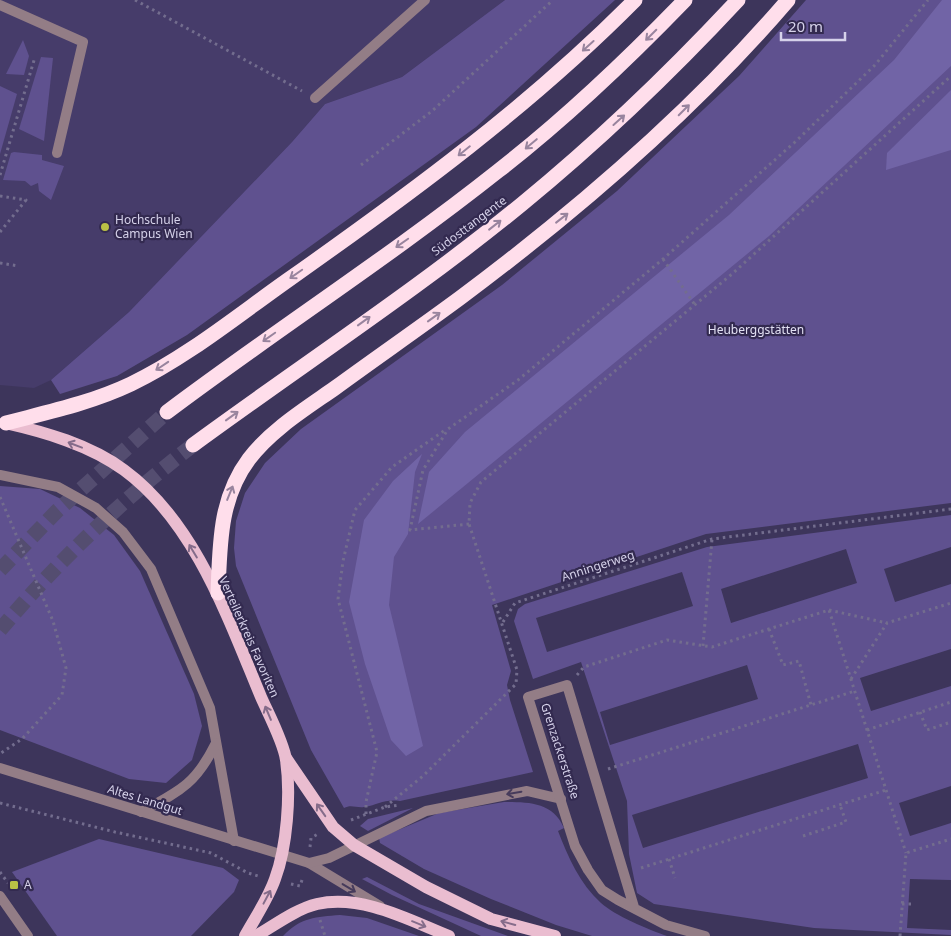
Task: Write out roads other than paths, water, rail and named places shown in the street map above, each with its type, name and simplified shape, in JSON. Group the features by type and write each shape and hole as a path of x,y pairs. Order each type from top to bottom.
{"highway":[{"path":"3,423 109,394 155,371 204,339 438,172 515,111 599,36 635,0"},
{"name":"Südosttangente","path":"167,412 431,223 498,171 605,80 685,0"},
{"name":"Südosttangente","path":"193,445 452,258 520,205 630,110 685,57 738,0"},
{"path":"218,593 223,516 232,489 250,457 296,415 461,298 578,206 672,121 755,38 788,0"}],"main road":[{"name":"Verteilerkreis Favoriten","path":"3,423 47,434 81,447 104,457 124,470 168,514 218,593 286,758 287,798 282,856 270,892 245,936"},
{"path":"286,758 333,827 354,845 426,887 491,919 555,936"},
{"path":"256,936 300,910 318,904 352,903 389,912 449,936"}],"street":[{"path":"315,98 425,0"},
{"path":"0,5 83,42 56,153"},
{"path":"0,475 58,487 96,508 123,532 151,569 210,708 234,841"},
{"name":"Grenzackerstraße","path":"634,907 567,686 528,698 576,846 588,870 602,890 666,925 704,936"},
{"path":"141,812 180,791 205,766 216,743"},
{"name":"Altes Landgut","path":"0,768 282,856"},
{"path":"309,864 330,858 426,811 527,791 561,799"},
{"path":"282,856 309,864 389,912"},
{"path":"0,896 28,936"}],"tunnel":[{"path":"0,570 57,511 167,412"},
{"path":"0,630 22,604 92,532 141,487 193,445"}],"place":[{"name":"Hochschule Campus Wien","path":"105,227"},
{"name":"A","path":"14,885"}],"park label":[{"name":"Heuberggstätten","path":"756,330"}]}
